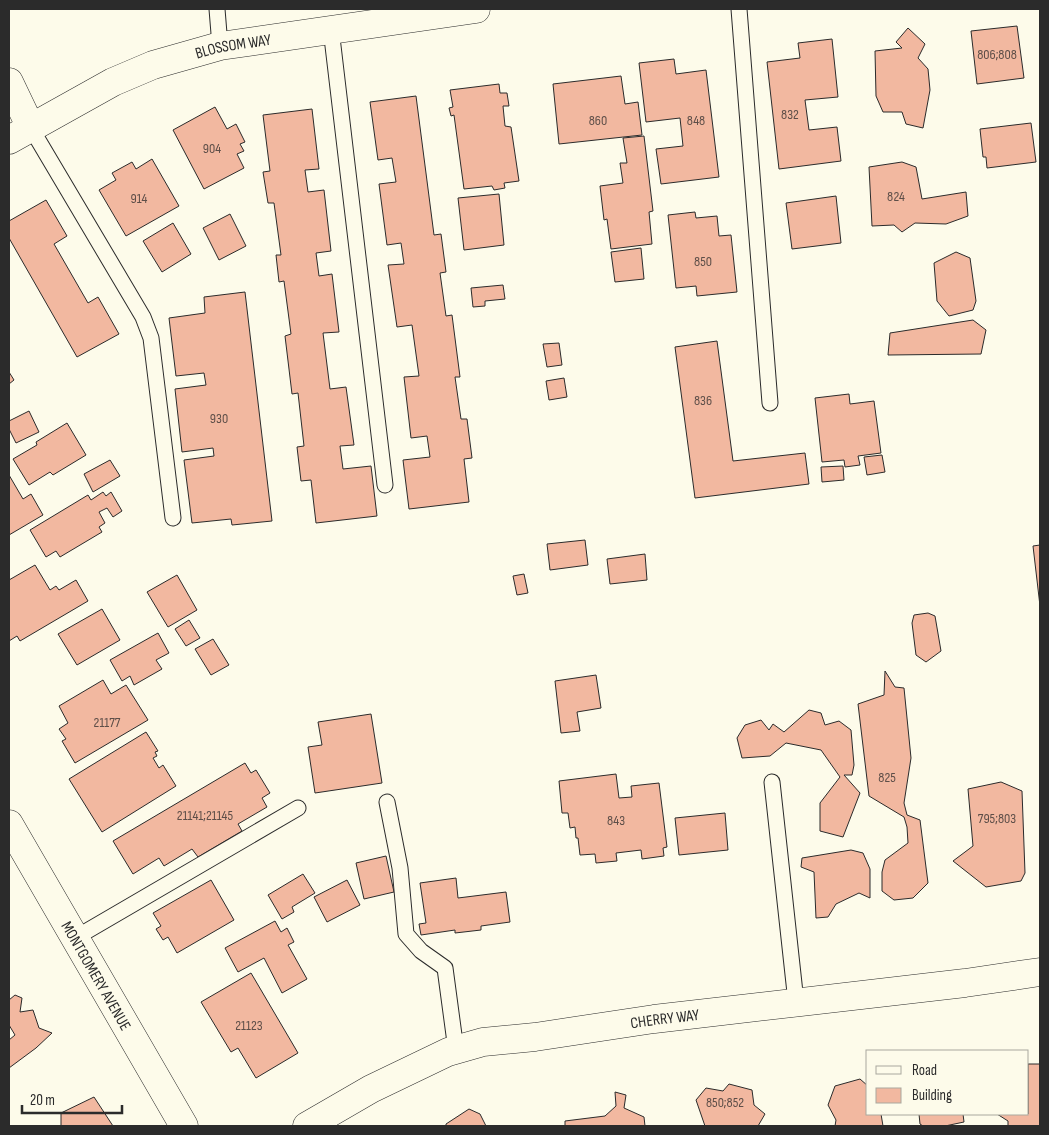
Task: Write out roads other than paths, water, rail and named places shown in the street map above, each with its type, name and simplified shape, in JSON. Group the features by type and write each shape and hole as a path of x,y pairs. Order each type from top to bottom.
{"street":[{"name":"BLOSSOM WAY","path":"20,134 112,82 153,65 220,46 476,9"},
{"path":"9,82 20,134"},
{"name":"MONTGOMERY AVENUE","path":"9,824 184,1126"},
{"name":"CHERRY WAY","path":"307,1126 371,1089 448,1052 483,1042 535,1037 654,1019 965,983 1040,972"}],"lane":[{"path":"217,9 220,46"},
{"path":"739,9 770,403"},
{"path":"331,29 385,485"},
{"path":"20,134 143,317 151,338 173,518"},
{"path":"772,782 796,1002"},
{"path":"387,802 400,868 406,934 421,951 445,968 456,1050"},
{"path":"75,938 298,808"}]}
